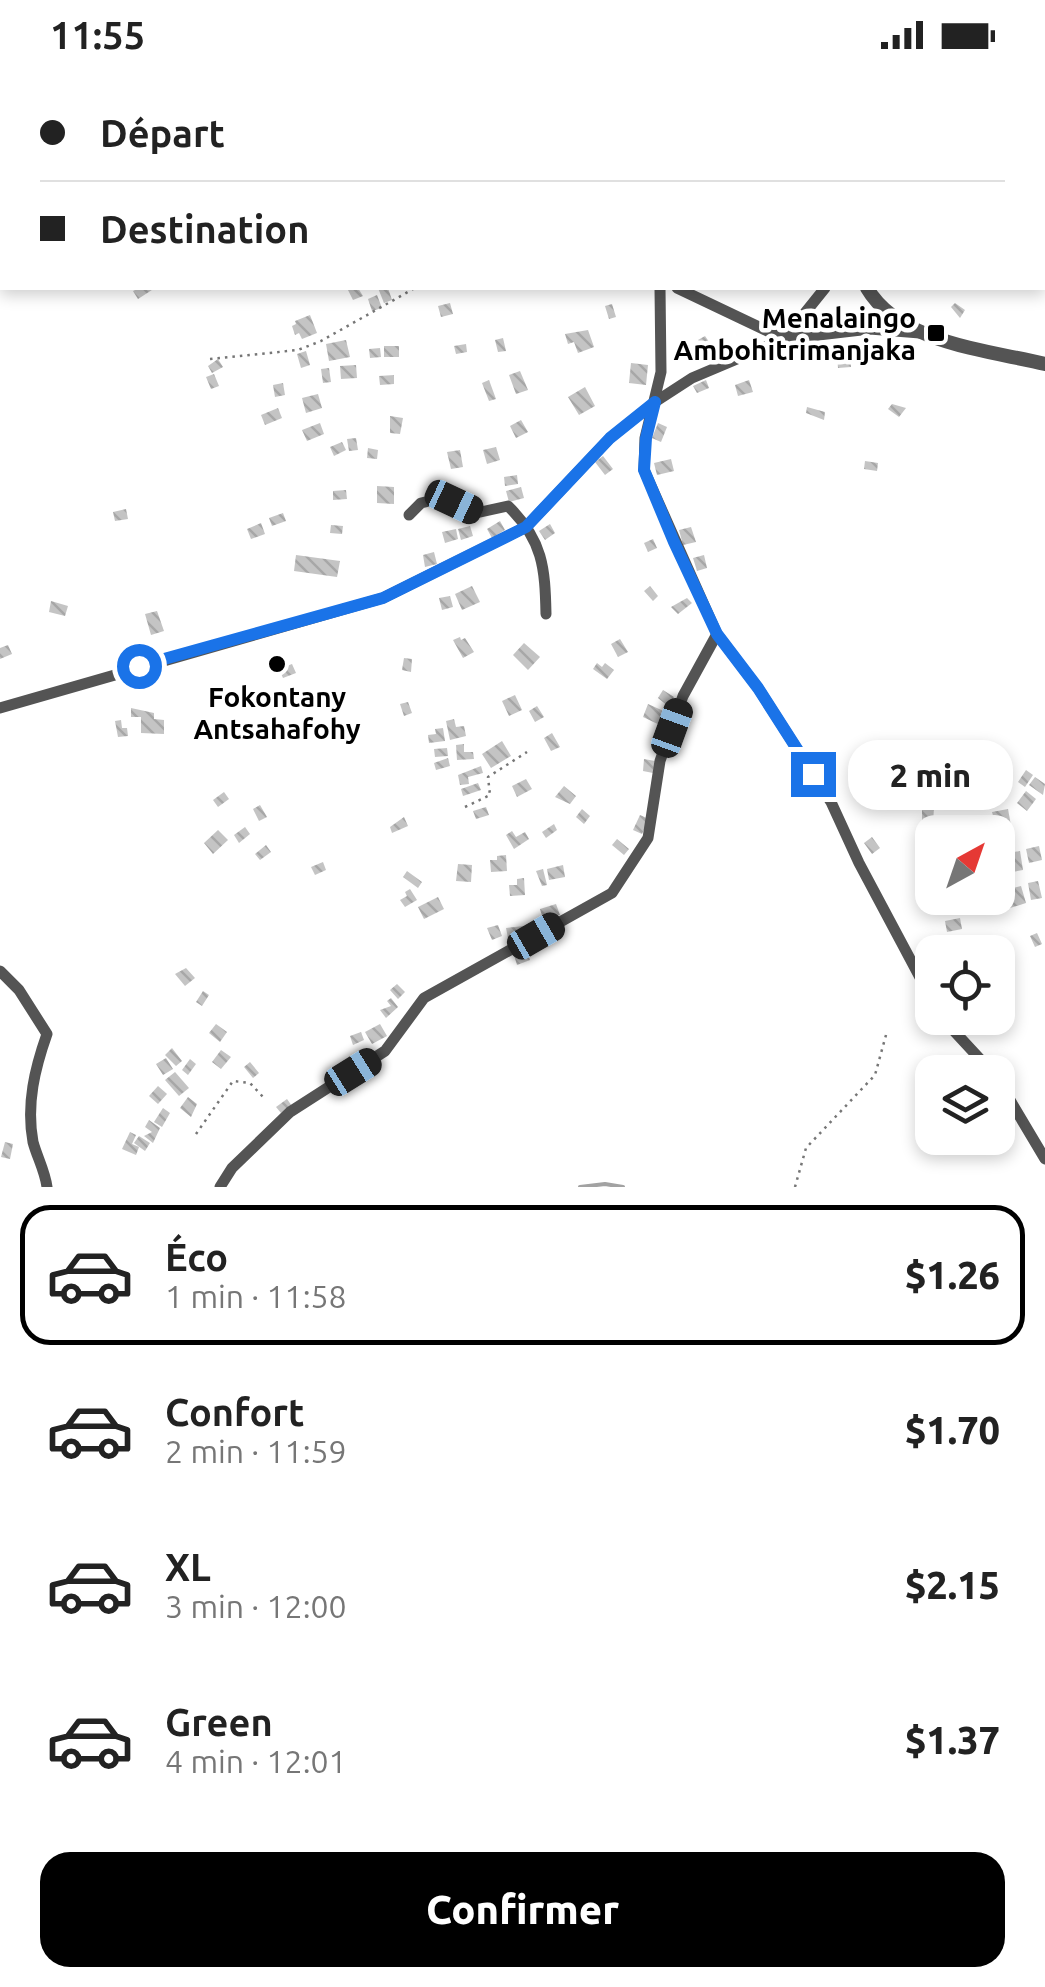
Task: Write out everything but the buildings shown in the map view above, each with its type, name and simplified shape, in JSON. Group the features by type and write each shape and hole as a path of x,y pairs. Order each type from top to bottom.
{"street":[{"path":"660,290 661,372 646,438 644,470 717,634 758,688 831,802 915,968"},
{"path":"681,290 784,338"},
{"path":"784,338 823,290"},
{"path":"869,290 885,312 920,333"},
{"path":"0,708 383,598 526,527 610,438 655,402 692,378 784,338 870,329 920,333 1045,364"},
{"path":"410,515 421,503 438,500 454,502 476,513 508,506 526,527 545,564 546,614"},
{"path":"220,1187 232,1168 290,1112 385,1052 424,998 612,893 648,838 660,762 684,696 717,634"},
{"path":"0,971 19,990 48,1034 34,1069 31,1099 34,1143 47,1187"},
{"path":"958,1035 976,1055"},
{"path":"1015,1109 1045,1159"}],"path":[{"path":"210,359 298,350 411,290"},
{"path":"465,806 490,795 488,777 527,752"},
{"path":"794,1187 806,1148 875,1076 886,1035"},
{"path":"196,1134 234,1081 250,1083 265,1099"}],"waterway":[{"path":"580,1187 623,1187"}],"place":[{"name":"Menalaingo Ambohitrimanjaka","path":"936,333"},
{"name":"Fokontany Antsahafohy","path":"277,664"}],"route":[{"path":"139,666 383,598 526,527 610,438 655,402 646,438 644,470 674,542 717,634 758,688 813,774"}]}
